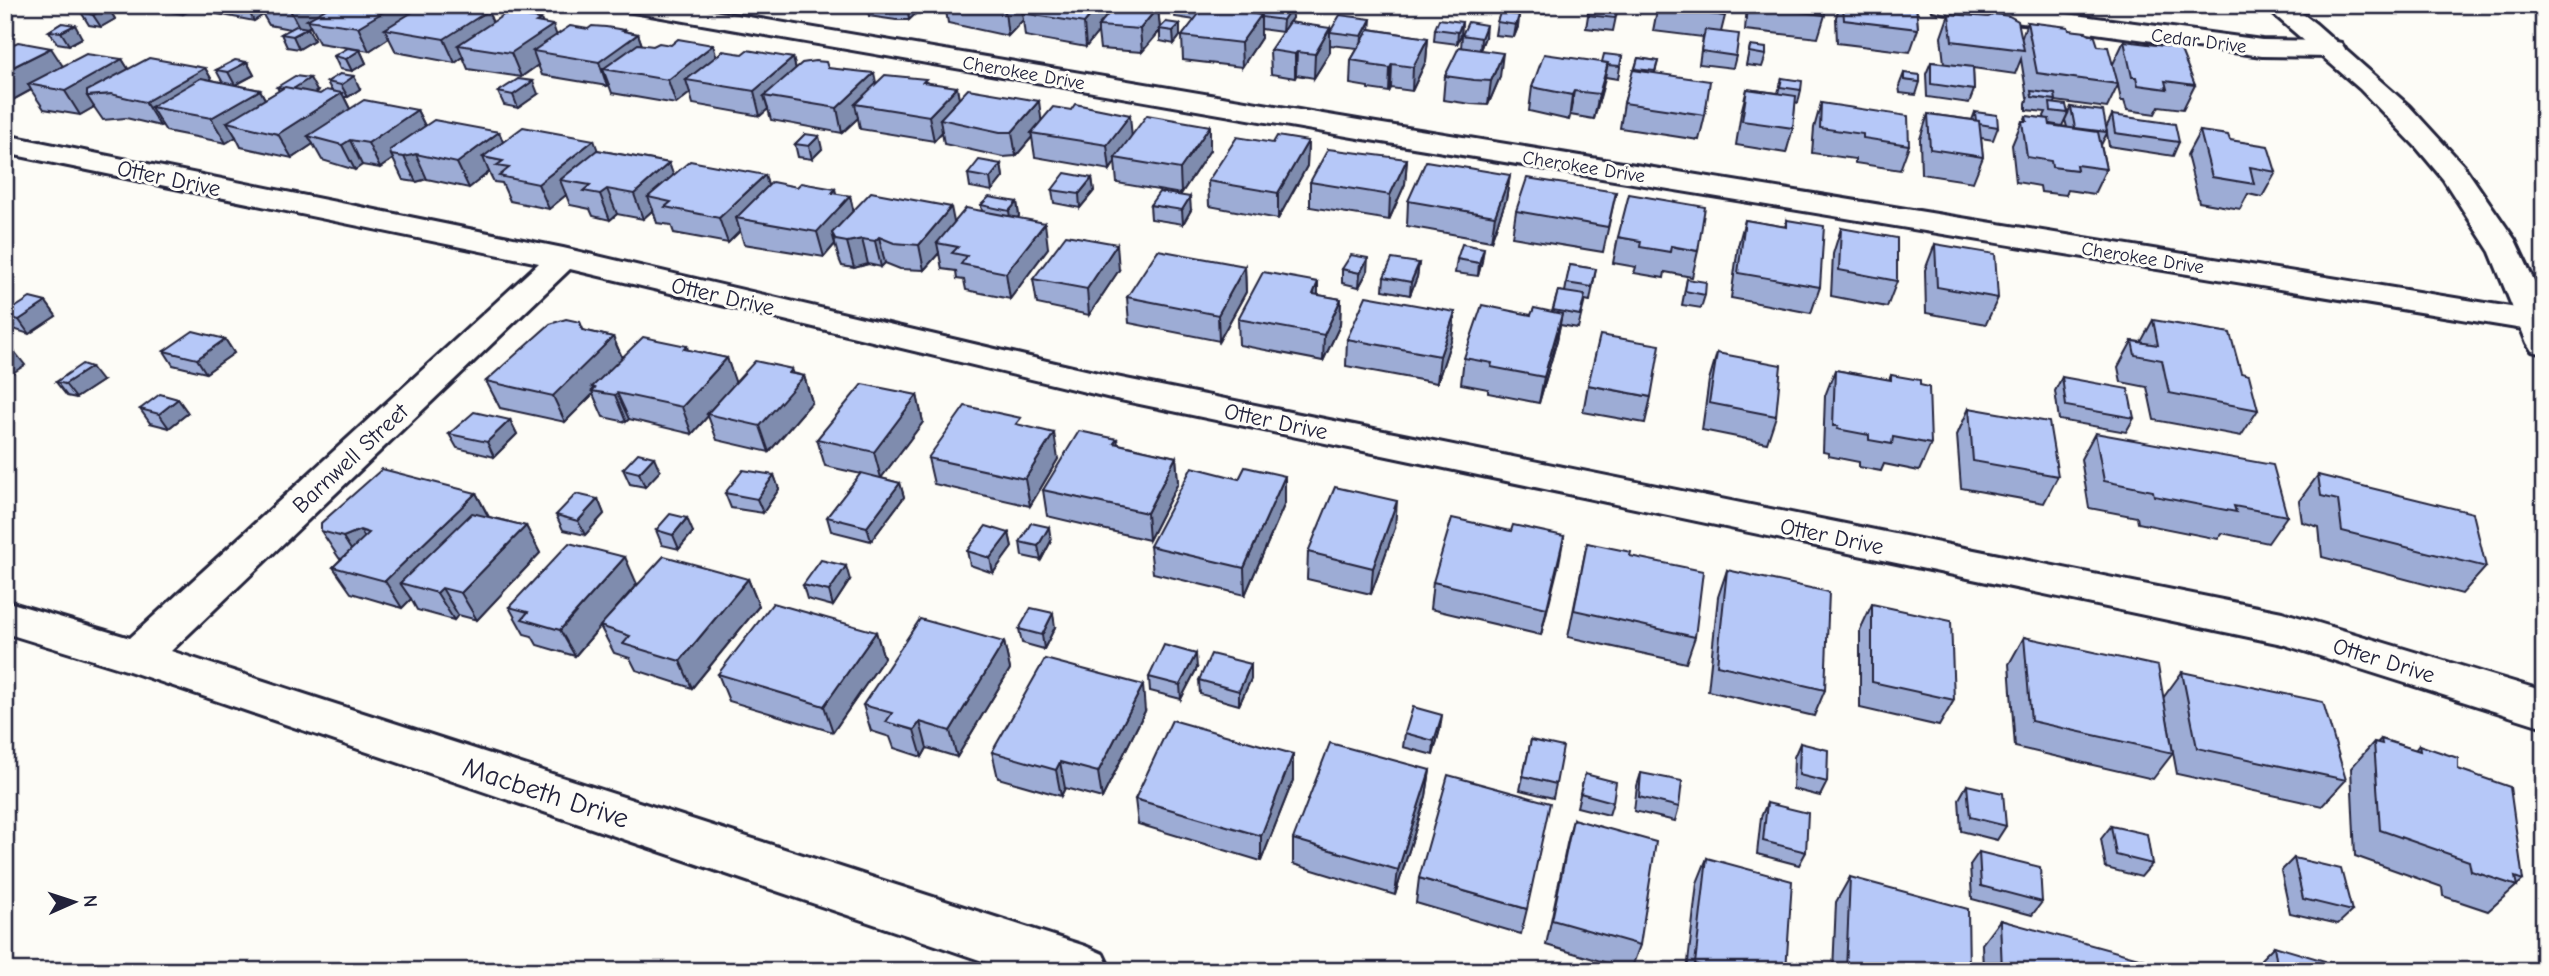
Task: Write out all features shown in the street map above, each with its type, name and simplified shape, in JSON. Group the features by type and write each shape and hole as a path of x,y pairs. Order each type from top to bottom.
{"street":[{"name":"Cherokee Drive","path":"633,5 2539,332"},
{"name":"Cedar Drive","path":"1942,5 2262,48 2332,50"},
{"path":"2275,5 2332,50 2407,120 2467,191 2500,242 2539,332"},
{"name":"Otter Drive","path":"5,144 563,258 1111,387 2282,628 2544,709"},
{"name":"Barnwell Street","path":"138,657 563,258"},
{"name":"Macbeth Drive","path":"5,617 138,657 1085,971"}],"building":[{"path":"96,5 108,7 93,15 81,12"},
{"path":"333,5 395,5 358,27 307,20"},
{"path":"424,5 476,6 472,9 488,11 444,39 385,29"},
{"path":"969,5 1012,5 1005,12"},
{"path":"1030,5 1099,5 1084,23 1022,13"},
{"path":"1116,5 1158,7 1140,29 1098,26"},
{"path":"1180,5 1202,5 1200,8"},
{"path":"1264,5 1292,6 1283,20 1261,17 1258,14"},
{"path":"1658,5 1726,5 1725,16 1658,8"},
{"path":"1825,5 1825,15 1751,6"},
{"path":"1843,5 1916,5 1918,29 1844,20"},
{"path":"1205,6 1261,15 1241,43 1182,36"},
{"path":"1589,9 1617,12 1615,18 1588,15"},
{"path":"1500,13 1519,15 1516,25 1497,22"},
{"path":"505,14 541,19 536,22 553,25 511,53 458,45"},
{"path":"1949,14 2009,16 2018,21 2024,50 1952,41"},
{"path":"1340,15 1371,19 1362,36 1330,32"},
{"path":"1439,19 1462,22 1458,32 1435,29"},
{"path":"1166,22 1180,24 1173,31 1159,29"},
{"path":"1289,22 1330,28 1315,54 1270,50"},
{"path":"1468,22 1486,25 1481,38 1462,35"},
{"path":"2027,22 2068,27 2069,30 2086,32 2095,37 2098,46 2108,47 2118,84 2037,73"},
{"path":"62,23 75,25 61,32 49,31"},
{"path":"296,26 308,28 293,36 281,34"},
{"path":"570,26 588,29 592,26 606,27 638,34 599,62 533,51"},
{"path":"1369,29 1428,38 1413,67 1392,64 1390,68 1351,60"},
{"path":"1705,30 1739,34 1736,56 1701,51"},
{"path":"678,39 713,45 668,80 603,69 638,44 671,45"},
{"path":"2124,41 2180,48 2195,85 2165,81 2167,89 2138,85 2136,77 2132,77"},
{"path":"18,42 51,48 5,71 5,48"},
{"path":"1750,46 1766,48 1766,55 1749,52"},
{"path":"1459,47 1503,53 1491,81 1445,76"},
{"path":"348,48 360,50 346,59 334,56"},
{"path":"747,50 793,58 754,91 686,80 723,51 742,54"},
{"path":"86,54 122,59 65,91 28,84"},
{"path":"1544,54 1608,63 1599,94 1574,91 1572,95 1532,87"},
{"path":"1604,54 1622,56 1620,66 1602,62"},
{"path":"149,58 205,68 145,102 111,94 87,96 87,91"},
{"path":"1638,58 1658,61 1655,71 1635,69"},
{"path":"235,60 247,62 228,72 216,70"},
{"path":"826,62 828,68 874,73 837,108 764,96 802,63"},
{"path":"1931,62 1973,67 1974,90 1931,84"},
{"path":"1633,70 1710,81 1705,115 1624,103"},
{"path":"1904,73 1920,75 1920,82 1904,80"},
{"path":"340,74 354,76 341,85 327,82"},
{"path":"885,75 926,79 923,82 957,87 929,116 855,104"},
{"path":"295,76 310,78 293,89 277,87"},
{"path":"201,78 260,90 211,118 151,107"},
{"path":"1782,78 1802,81 1801,90 1780,87"},
{"path":"518,79 533,81 513,95 498,92"},
{"path":"285,87 320,94 326,90 342,93 278,134 227,122"},
{"path":"968,89 1039,101 1012,132 1000,132 940,119"},
{"path":"1747,89 1796,96 1793,128 1742,121"},
{"path":"2031,91 2055,94 2056,100 2032,97"},
{"path":"364,100 417,110 368,143 350,140 342,145 308,136"},
{"path":"1821,103 1908,116 1909,145 1863,138 1863,134 1820,128"},
{"path":"2050,103 2066,105 2068,113 2051,111"},
{"path":"1075,104 1130,115 1107,145 1031,133 1053,107 1071,110"},
{"path":"2071,107 2103,111 2107,132 2075,128"},
{"path":"1975,112 1997,115 1998,127 1979,124"},
{"path":"1928,114 1979,121 1983,157 1930,149"},
{"path":"1147,115 1210,126 1180,169 1115,158"},
{"path":"2112,115 2175,124 2179,142 2115,133"},
{"path":"2026,116 2049,119 2050,125 2098,132 2106,169 2076,165 2077,170 2052,167 2051,161 2027,157 2022,121 2027,121"},
{"path":"434,120 499,132 457,163 416,154 404,157 391,155 390,150"},
{"path":"523,127 594,140 538,184 499,176 509,168 496,166 503,161 483,157"},
{"path":"2200,131 2228,135 2230,140 2268,146 2276,172 2250,167 2254,184 2212,177"},
{"path":"805,134 819,136 809,146 795,144"},
{"path":"1277,136 1308,141 1278,193 1208,181 1237,137 1273,143"},
{"path":"1328,149 1407,159 1390,195 1310,182"},
{"path":"597,150 669,163 634,194 607,189 600,194 583,191 590,185 560,180"},
{"path":"979,160 1001,164 990,178 968,174"},
{"path":"690,161 765,175 719,218 665,207 671,202 648,197"},
{"path":"1426,161 1510,175 1495,216 1408,201"},
{"path":"1065,173 1092,178 1079,194 1052,190"},
{"path":"1527,178 1616,192 1608,227 1516,211"},
{"path":"772,182 797,187 801,183 835,189 832,193 850,196 817,232 736,218"},
{"path":"871,192 951,207 919,245 894,243 879,237 875,241 836,240 832,233"},
{"path":"1159,192 1190,197 1182,210 1150,205"},
{"path":"1629,194 1705,207 1698,251 1671,246 1670,252 1640,247 1641,241 1618,237"},
{"path":"989,197 1017,202 1009,211 981,205"},
{"path":"966,208 1045,223 1006,273 961,264 967,256 952,253 958,247 937,243"},
{"path":"1745,220 1787,227 1787,220 1824,226 1820,287 1738,273"},
{"path":"1841,228 1897,238 1897,281 1839,270"},
{"path":"1066,235 1117,244 1087,289 1033,279"},
{"path":"1462,244 1484,248 1479,263 1457,259"},
{"path":"1935,244 1995,254 1998,298 1937,287"},
{"path":"1158,250 1245,266 1218,315 1127,297"},
{"path":"1351,255 1368,258 1360,273 1342,269"},
{"path":"1392,259 1419,263 1411,282 1384,277"},
{"path":"1570,265 1596,269 1592,287 1566,283"},
{"path":"1263,272 1318,282 1313,294 1341,299 1324,335 1238,319"},
{"path":"1687,279 1706,282 1705,295 1685,291"},
{"path":"1558,291 1585,295 1580,315 1553,310"},
{"path":"1366,296 1455,312 1440,356 1347,339"},
{"path":"30,298 46,302 19,320 5,316 5,314"},
{"path":"1482,305 1531,315 1534,308 1562,314 1544,377 1491,367 1492,363 1464,358"},
{"path":"566,319 580,322 582,330 613,337 553,396 486,381 550,324"},
{"path":"2153,320 2230,333 2241,373 2249,375 2258,410 2169,393 2162,360 2135,355 2132,341 2158,345"},
{"path":"193,331 225,339 197,359 164,351"},
{"path":"1600,335 1660,345 1651,397 1588,385"},
{"path":"643,337 727,358 682,407 617,393 615,395 592,391 595,388 592,387"},
{"path":"5,348 14,351 5,357"},
{"path":"1717,353 1781,365 1776,416 1709,403"},
{"path":"755,361 792,369 789,373 804,376 760,426 707,414"},
{"path":"82,364 91,367 65,384 56,382"},
{"path":"1835,370 1891,380 1891,375 1920,380 1920,385 1929,387 1931,444 1893,437 1892,444 1869,440 1869,435 1833,426"},
{"path":"2062,377 2128,389 2134,418 2066,406"},
{"path":"862,384 917,395 874,452 817,439"},
{"path":"160,394 178,399 159,414 140,409"},
{"path":"965,406 1021,418 1016,424 1054,433 1025,479 928,458"},
{"path":"1969,408 2049,422 2058,476 1973,461"},
{"path":"474,412 510,420 487,442 449,434"},
{"path":"1079,431 1117,439 1114,443 1176,457 1147,513 1043,490"},
{"path":"2095,433 2273,465 2287,516 2234,506 2236,512 2154,496 2153,491 2104,481"},
{"path":"638,453 654,457 639,473 623,469"},
{"path":"1192,467 1239,479 1245,467 1285,476 1244,568 1150,546"},
{"path":"382,469 476,493 385,581 333,567 369,533 360,530 343,537 321,531 321,523"},
{"path":"743,470 774,475 757,499 725,493"},
{"path":"861,473 900,483 867,527 827,517"},
{"path":"2318,475 2473,513 2486,567 2342,531 2338,500 2321,496"},
{"path":"1335,487 1397,501 1373,568 1308,552"},
{"path":"576,494 598,499 578,521 556,515"},
{"path":"472,513 526,526 461,593 442,588 437,593 400,583"},
{"path":"670,514 687,518 673,535 656,530"},
{"path":"1452,518 1511,531 1513,525 1564,536 1547,608 1433,582"},
{"path":"1031,523 1049,527 1038,546 1020,542"},
{"path":"986,526 1009,533 990,558 967,551"},
{"path":"569,543 625,557 560,630 522,619 528,612 509,607"},
{"path":"1587,543 1631,552 1630,556 1703,571 1695,637 1574,610"},
{"path":"664,556 748,579 680,661 623,644 630,636 600,626"},
{"path":"821,560 846,566 829,591 803,585"},
{"path":"1727,570 1829,592 1825,690 1717,665"},
{"path":"773,603 876,632 824,706 718,674"},
{"path":"1872,604 1951,621 1954,700 1872,682"},
{"path":"1031,608 1053,613 1042,635 1019,629"},
{"path":"920,619 1004,642 950,731 920,722 914,730 886,722 892,713 863,705"},
{"path":"2024,637 2158,666 2173,753 2031,721"},
{"path":"1164,645 1196,654 1180,685 1149,677"},
{"path":"1211,654 1251,664 1239,691 1199,680"},
{"path":"1045,659 1143,685 1098,772 1060,762 1056,770 992,752"},
{"path":"2182,672 2323,702 2346,780 2197,748"},
{"path":"1413,707 1442,715 1434,741 1405,733"},
{"path":"1172,720 1293,754 1261,836 1135,799"},
{"path":"2381,739 2420,751 2419,745 2458,758 2458,769 2510,787 2523,880 2515,877 2517,886 2471,871 2469,861 2380,830 2374,742 2382,744"},
{"path":"1531,740 1563,747 1556,784 1523,776"},
{"path":"1330,743 1430,770 1398,870 1293,839"},
{"path":"1800,743 1828,750 1827,782 1799,775"},
{"path":"1641,773 1682,781 1679,807 1639,797"},
{"path":"1585,774 1616,782 1613,802 1580,793"},
{"path":"1448,775 1550,803 1527,909 1419,878"},
{"path":"1967,785 2003,793 2006,826 1970,817"},
{"path":"1767,803 1808,813 1806,852 1763,841"},
{"path":"1573,819 1656,842 1640,945 1552,920"},
{"path":"2111,826 2147,834 2152,864 2116,855"},
{"path":"1979,852 2040,867 2042,902 1981,886"},
{"path":"1707,858 1792,881 1786,971 1717,971 1695,964"},
{"path":"2294,858 2341,869 2352,911 2303,899"},
{"path":"1850,877 1968,909 1969,971 1846,971"},
{"path":"2000,920 2161,964 2162,971 2002,971"},
{"path":"2274,946 2325,961 2327,971 2278,971"}]}
